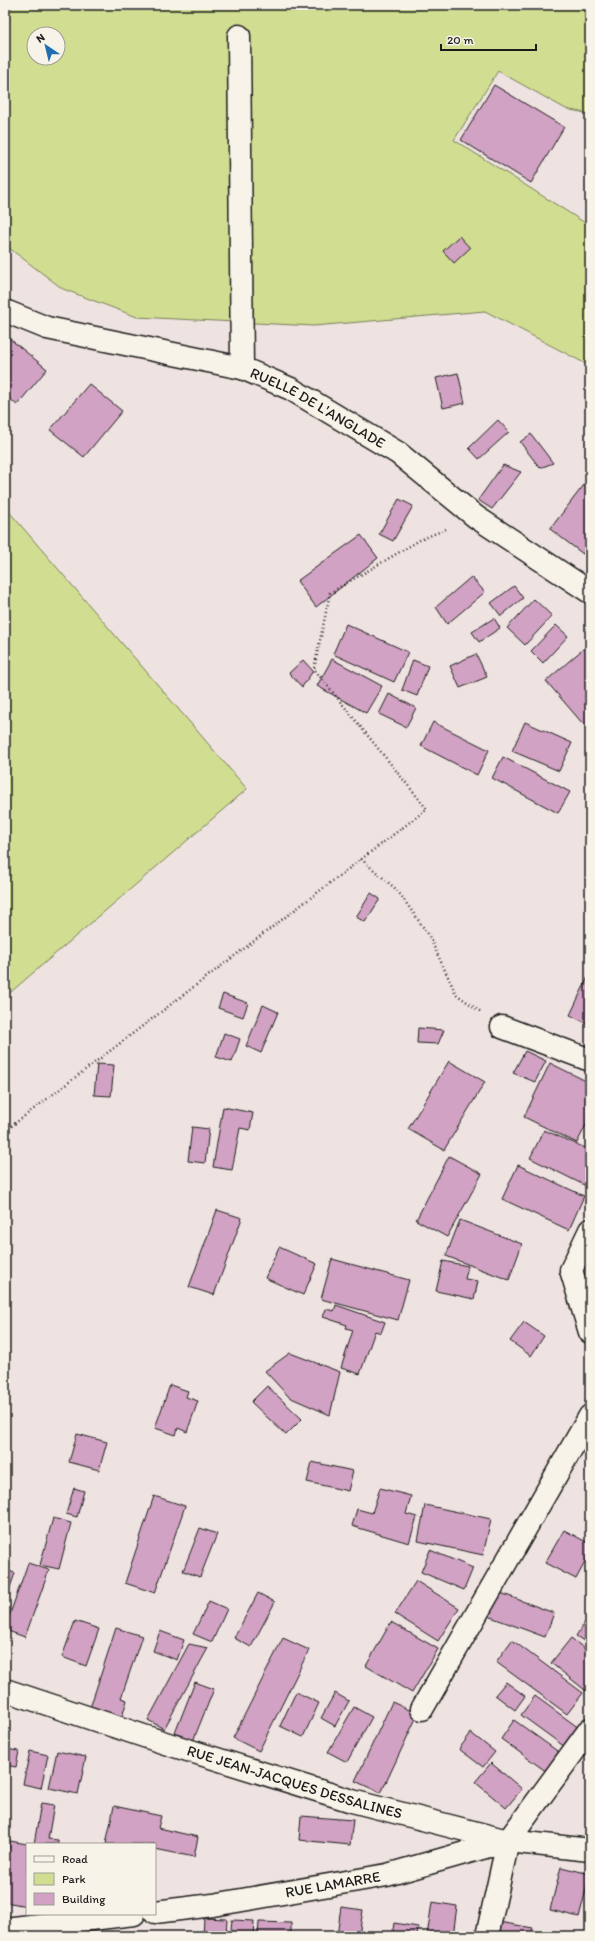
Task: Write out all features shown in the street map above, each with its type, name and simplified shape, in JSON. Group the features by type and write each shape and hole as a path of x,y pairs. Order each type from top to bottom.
{"street":[{"path":"239,36 242,368"},
{"name":"RUELLE DE L'ANGLADE","path":"5,311 47,328 242,368 291,389 398,453 476,517 590,592"},
{"path":"502,1027 590,1060"},
{"path":"590,1230 571,1270 590,1332"},
{"path":"422,1709 484,1598 590,1416"},
{"name":"RUE JEAN-JACQUES DESSALINES","path":"5,1690 165,1743 352,1801 508,1841 590,1850"},
{"path":"487,1936 508,1841 590,1729"},
{"name":"RUE LAMARRE","path":"156,1912 213,1905 387,1875 508,1841"},
{"path":"5,1928 125,1915"}],"path":[{"path":"5,1131 427,810 314,669 330,593 420,540 476,517"},
{"path":"361,859 397,890 428,934 456,994 502,1027"}],"green space":[{"path":"12,5 590,5 590,114 566,109 498,71 454,140 590,226 590,366 485,311 314,326 137,317 63,289 5,245 5,26"},
{"path":"5,507 247,789 5,997"}],"building":[{"path":"494,85 564,127 531,183 461,140"},
{"path":"459,236 470,248 454,263 443,251"},
{"path":"5,335 47,369 17,405 5,395"},
{"path":"458,373 465,403 443,408 436,378"},
{"path":"89,384 122,411 84,457 50,430"},
{"path":"498,420 509,432 479,459 469,448"},
{"path":"531,434 553,463 540,468 520,442"},
{"path":"503,465 521,472 492,509 478,500"},
{"path":"590,477 590,545 583,554 550,529"},
{"path":"399,499 413,506 393,541 379,534"},
{"path":"361,535 378,558 316,607 297,581"},
{"path":"590,545 590,558 583,554"},
{"path":"471,577 485,592 447,624 436,607"},
{"path":"514,586 523,598 501,616 491,603"},
{"path":"534,599 552,616 525,645 507,628"},
{"path":"494,618 500,628 479,642 472,632"},
{"path":"346,624 408,652 394,682 333,654"},
{"path":"556,625 568,636 543,663 531,651"},
{"path":"590,643 590,732 546,681"},
{"path":"476,654 487,677 460,688 450,666"},
{"path":"332,659 382,686 366,713 317,686"},
{"path":"303,660 313,671 302,687 289,673"},
{"path":"413,660 428,666 417,696 402,690"},
{"path":"389,694 416,708 406,727 379,714"},
{"path":"433,722 489,750 477,775 421,746"},
{"path":"525,722 572,743 559,771 512,751"},
{"path":"503,757 570,792 558,813 492,778"},
{"path":"371,893 380,899 365,922 356,917"},
{"path":"590,973 590,1025 570,1015"},
{"path":"223,994 248,1003 243,1017 218,1008"},
{"path":"263,1005 278,1012 261,1053 246,1046"},
{"path":"418,1028 444,1030 438,1044 417,1043"},
{"path":"224,1033 240,1039 232,1062 216,1057"},
{"path":"525,1051 546,1061 535,1082 513,1073"},
{"path":"449,1061 485,1082 444,1150 408,1129"},
{"path":"550,1063 590,1083 590,1117 577,1143 524,1117"},
{"path":"97,1064 114,1065 111,1096 94,1095"},
{"path":"223,1107 253,1113 250,1130 240,1128 232,1170 213,1167"},
{"path":"192,1127 209,1129 205,1163 188,1161"},
{"path":"544,1130 590,1150 590,1188 530,1158"},
{"path":"449,1156 482,1174 447,1237 416,1220"},
{"path":"518,1165 584,1196 569,1230 502,1199"},
{"path":"217,1210 242,1218 214,1295 189,1287"},
{"path":"460,1220 522,1244 509,1280 446,1256"},
{"path":"279,1247 317,1264 303,1295 265,1278"},
{"path":"332,1259 409,1280 398,1320 321,1299"},
{"path":"443,1261 468,1266 465,1279 478,1281 474,1299 436,1291"},
{"path":"336,1305 385,1322 381,1333 375,1331 360,1374 341,1368 353,1330 346,1328 347,1325 323,1317 326,1309 334,1311"},
{"path":"524,1322 544,1336 531,1356 510,1341"},
{"path":"290,1353 340,1372 330,1415 289,1397 265,1371"},
{"path":"170,1385 188,1391 186,1397 198,1401 187,1432 178,1428 176,1435 155,1428"},
{"path":"267,1386 302,1419 286,1435 251,1402"},
{"path":"77,1434 107,1442 99,1470 69,1462"},
{"path":"312,1462 353,1471 348,1491 307,1482"},
{"path":"74,1488 84,1491 77,1517 66,1514"},
{"path":"380,1488 411,1496 406,1514 417,1517 409,1543 352,1526 357,1509 372,1513"},
{"path":"154,1496 185,1506 155,1593 125,1583"},
{"path":"425,1505 491,1519 483,1555 418,1541"},
{"path":"53,1518 71,1523 59,1569 40,1565"},
{"path":"200,1528 217,1534 200,1577 183,1571"},
{"path":"564,1530 590,1544 590,1553 576,1579 545,1563"},
{"path":"430,1550 473,1568 464,1590 421,1572"},
{"path":"28,1563 49,1570 25,1637 5,1630 5,1628"},
{"path":"5,1570 15,1573 5,1602"},
{"path":"416,1581 459,1608 438,1641 395,1614"},
{"path":"498,1592 554,1613 545,1637 488,1616"},
{"path":"258,1593 275,1602 251,1647 234,1638"},
{"path":"209,1601 227,1609 212,1642 193,1634"},
{"path":"590,1614 590,1645 576,1636"},
{"path":"75,1621 99,1629 86,1666 62,1657"},
{"path":"391,1622 438,1649 412,1693 366,1666"},
{"path":"116,1628 142,1636 121,1698 127,1700 120,1724 88,1714"},
{"path":"160,1631 184,1640 177,1660 153,1651"},
{"path":"283,1638 309,1650 259,1751 233,1738"},
{"path":"571,1638 590,1653 590,1694 551,1663"},
{"path":"512,1640 583,1693 567,1714 496,1662"},
{"path":"189,1644 208,1648 164,1729 148,1720"},
{"path":"195,1682 214,1689 193,1741 175,1733"},
{"path":"506,1682 525,1696 515,1710 495,1695"},
{"path":"296,1692 319,1703 303,1737 280,1726"},
{"path":"335,1693 349,1701 335,1726 321,1718"},
{"path":"535,1696 579,1728 565,1747 521,1715"},
{"path":"392,1702 418,1714 381,1793 355,1781"},
{"path":"354,1707 372,1717 347,1762 328,1752"},
{"path":"514,1720 560,1753 547,1772 501,1739"},
{"path":"471,1733 495,1752 483,1767 459,1749"},
{"path":"5,1749 19,1751 16,1767 5,1765"},
{"path":"30,1751 48,1755 41,1788 23,1784"},
{"path":"57,1751 86,1757 78,1794 49,1788"},
{"path":"491,1763 522,1789 506,1808 475,1782"},
{"path":"41,1803 54,1805 48,1839 58,1840 58,1843 34,1843"},
{"path":"114,1806 161,1816 158,1828 198,1837 194,1857 156,1849 156,1843 106,1843"},
{"path":"301,1816 353,1820 350,1845 299,1840"},
{"path":"10,1841 26,1844 26,1906 5,1902 5,1872"},
{"path":"561,1867 590,1874 579,1917 550,1910"},
{"path":"432,1902 457,1906 453,1936 427,1936"},
{"path":"341,1907 363,1910 359,1936 337,1936"},
{"path":"204,1918 227,1919 226,1936 203,1936"},
{"path":"232,1920 254,1921 253,1936 230,1936"},
{"path":"259,1922 291,1923 291,1936 258,1936"},
{"path":"499,1922 533,1928 530,1936 494,1936"},
{"path":"394,1923 418,1927 417,1936 392,1936"}]}
